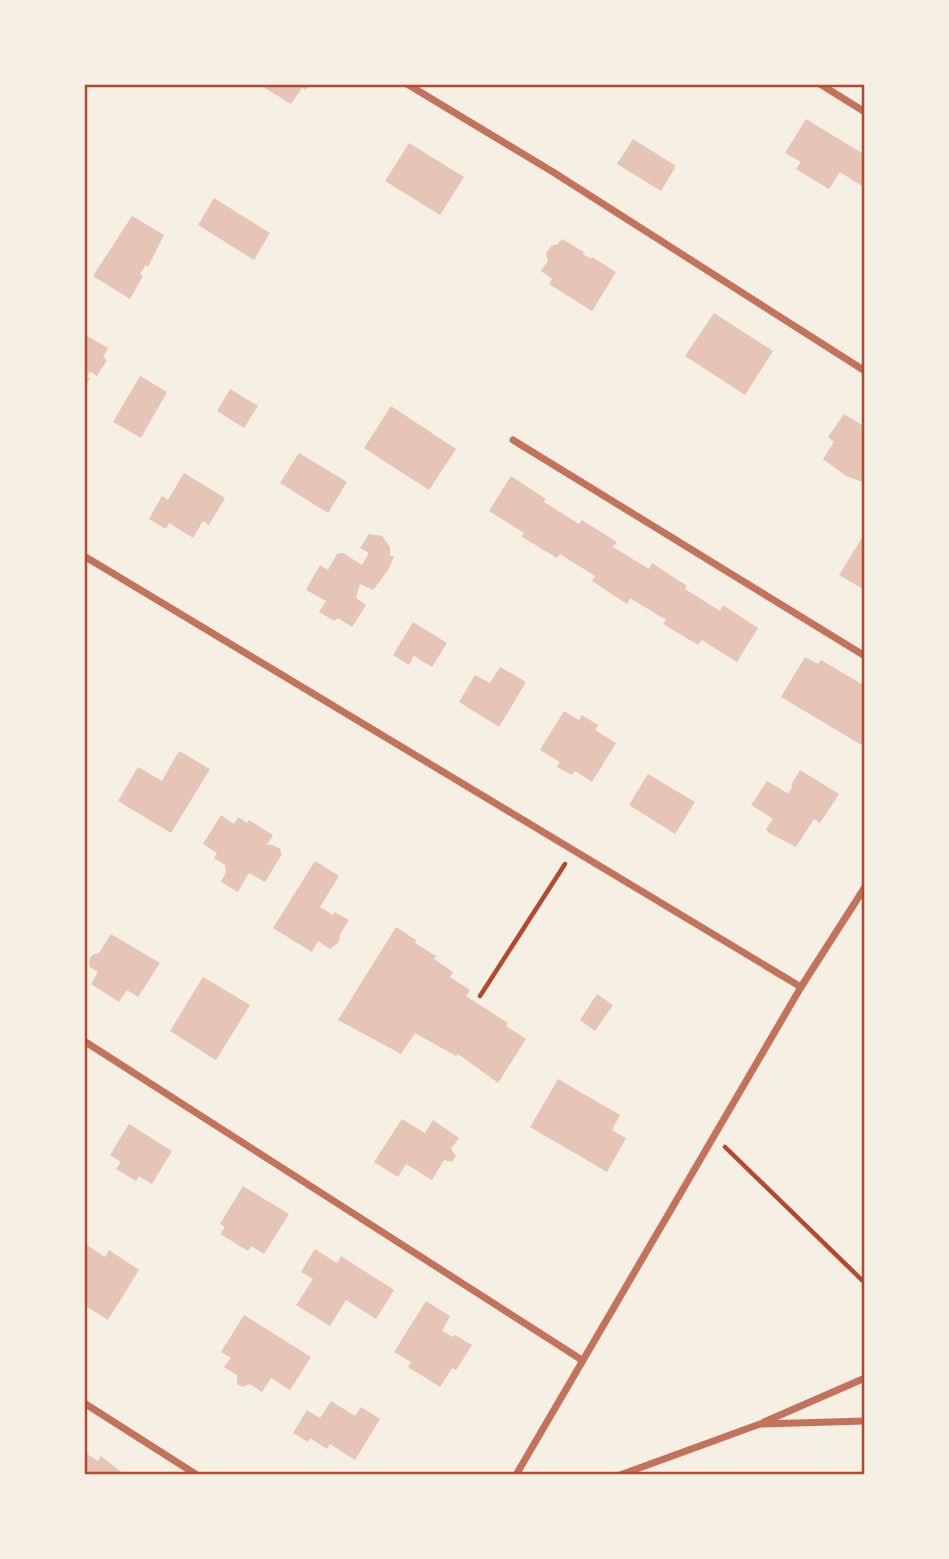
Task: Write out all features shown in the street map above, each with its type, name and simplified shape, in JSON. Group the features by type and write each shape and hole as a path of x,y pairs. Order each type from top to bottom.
{"street":[{"path":"407,84 553,172 865,371"},
{"path":"820,84 865,112"},
{"path":"513,440 865,656"},
{"path":"84,556 802,986"},
{"path":"516,1475 802,986 865,887"},
{"path":"84,1041 582,1360"},
{"path":"620,1475 760,1424 865,1378"},
{"path":"84,1403 197,1475"},
{"path":"760,1424 865,1421"}],"path":[{"path":"480,996 574,850"},
{"path":"714,1137 865,1283"}],"building":[{"path":"268,84 310,84 306,90 302,88 291,104 265,88"},
{"path":"806,119 865,155 865,188 840,172 829,189 796,169 801,162 785,153"},
{"path":"633,139 676,166 661,191 617,164"},
{"path":"409,143 464,177 440,215 385,181"},
{"path":"214,198 270,233 254,260 198,225"},
{"path":"132,216 164,235 148,267 146,265 140,274 143,276 130,299 93,276"},
{"path":"562,239 616,272 592,311 549,284 552,279 541,271 548,261 546,254 551,246"},
{"path":"714,313 773,351 745,395 685,356"},
{"path":"84,334 108,348 103,357 107,360 97,376 90,372 87,376 90,379 84,388"},
{"path":"140,376 167,392 141,438 113,422"},
{"path":"230,389 258,406 244,428 217,411"},
{"path":"391,406 456,449 429,490 364,448"},
{"path":"844,414 865,427 865,483 846,476 823,459 834,442 828,437"},
{"path":"299,453 347,482 328,513 280,483"},
{"path":"184,473 225,498 209,525 203,521 193,538 169,523 166,529 149,519 162,496 168,500"},
{"path":"511,476 546,499 544,502 579,524 582,520 617,542 613,547 649,569 652,563 687,586 685,589 720,611 723,605 758,628 737,662 702,640 698,645 663,624 666,620 630,598 627,604 592,581 595,576 560,554 557,558 522,537 524,533 489,511"},
{"path":"865,533 865,590 839,575"},
{"path":"369,534 382,536 390,547 390,556 394,556 389,569 373,590 360,584 356,598 366,605 352,627 338,618 334,621 319,612 326,601 306,590 320,565 328,570 337,554 343,553 362,565 369,553 360,548"},
{"path":"413,622 447,643 432,667 414,656 409,665 393,655"},
{"path":"805,657 818,664 821,660 865,686 865,747 781,697"},
{"path":"500,667 526,682 499,727 459,702 475,675 490,683"},
{"path":"564,711 579,720 582,715 598,725 595,730 616,743 592,782 575,771 572,775 557,767 560,762 540,750"},
{"path":"179,751 210,769 171,833 118,801 138,767 162,781"},
{"path":"800,770 839,794 820,823 814,819 796,847 769,833 766,829 773,819 751,805 767,781 789,792"},
{"path":"648,774 695,802 675,834 629,805"},
{"path":"221,815 234,824 238,817 247,823 249,820 273,835 267,845 280,849 282,854 265,882 249,873 238,892 221,882 226,872 225,865 214,858 217,853 203,844"},
{"path":"315,861 339,876 320,907 349,920 340,934 339,942 330,949 318,941 312,952 273,928"},
{"path":"396,927 416,940 415,943 436,956 434,959 453,972 450,977 470,990 466,996 508,1023 506,1026 526,1039 498,1083 458,1054 456,1056 415,1033 401,1054 338,1020"},
{"path":"111,934 160,963 138,997 127,990 119,1002 91,984 98,972 90,967 89,960 92,955 99,953"},
{"path":"203,977 250,1005 216,1060 170,1031"},
{"path":"597,994 613,1005 595,1031 580,1020"},
{"path":"558,1079 620,1115 612,1130 626,1138 607,1172 530,1127"},
{"path":"402,1119 425,1133 433,1120 459,1138 451,1149 456,1156 452,1162 444,1160 432,1180 406,1164 398,1177 374,1162"},
{"path":"129,1124 172,1151 152,1184 139,1176 136,1181 116,1169 121,1162 110,1155"},
{"path":"243,1186 289,1214 264,1254 251,1246 248,1251 220,1234 225,1227 220,1224"},
{"path":"85,1244 105,1257 109,1250 139,1270 108,1320 84,1305"},
{"path":"315,1249 337,1263 341,1256 394,1290 376,1319 346,1300 330,1326 296,1305 313,1279 301,1272"},
{"path":"426,1301 450,1316 442,1331 472,1345 456,1370 452,1368 440,1387 408,1367 411,1362 394,1352"},
{"path":"244,1315 311,1357 290,1390 271,1378 262,1392 250,1384 242,1387 237,1384 237,1375 224,1367 231,1358 221,1352"},
{"path":"331,1401 355,1416 361,1407 380,1419 355,1460 330,1444 327,1449 310,1438 308,1442 293,1433 307,1410 320,1418"},
{"path":"84,1452 98,1461 101,1456 125,1475 84,1475"}]}
